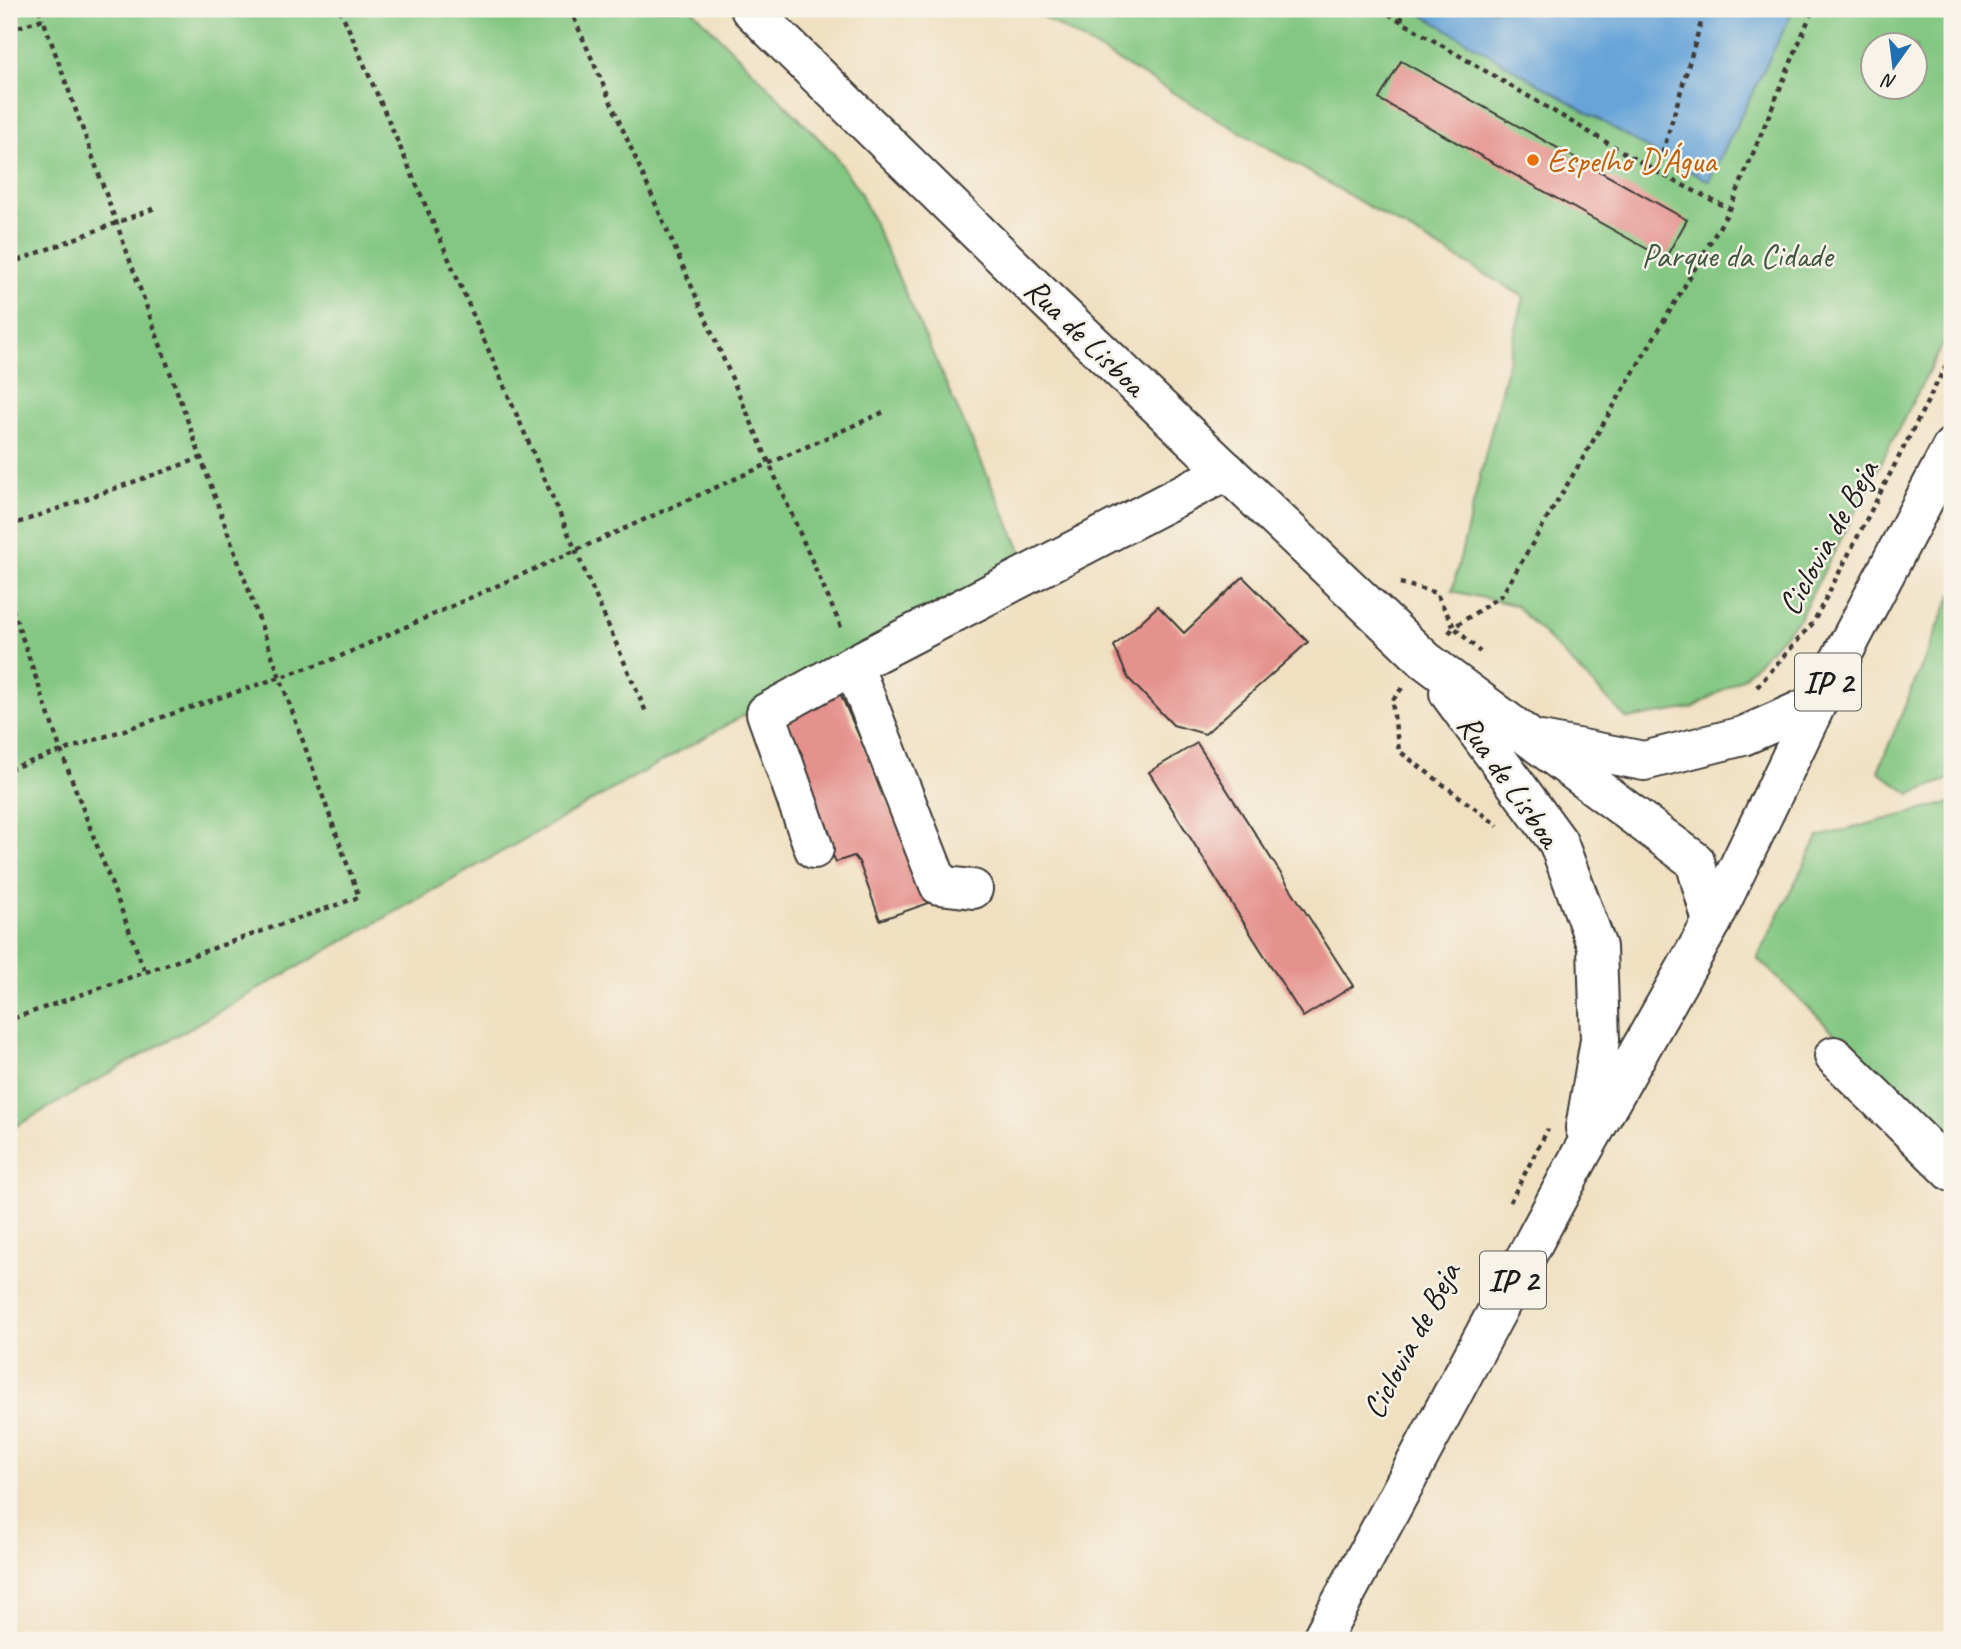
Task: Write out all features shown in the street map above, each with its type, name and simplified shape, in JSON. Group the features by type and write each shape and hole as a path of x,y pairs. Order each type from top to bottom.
{"main road":[{"name":"Rua de Lisboa","path":"750,9 1049,302 1425,660 1695,861 1712,922"},
{"name":"IP 2","path":"1321,1640 1581,1153 1712,922 1817,703 1952,447"},
{"path":"814,849 766,713 1227,471"},
{"name":"Rua de Lisboa","path":"1425,660 1558,842 1597,947 1600,1040 1581,1153"},
{"path":"853,665 939,885 973,890"},
{"name":"Rua de Lisboa","path":"1531,739 1644,761 1743,736 1817,703"},
{"path":"1834,1056 1952,1172"}],"path":[{"path":"9,1020 359,897 39,9"},
{"path":"340,9 646,712"},
{"path":"570,9 841,627"},
{"path":"1380,9 1657,172 1730,209"},
{"path":"1401,21 1404,9"},
{"path":"1657,172 1705,9"},
{"path":"1507,833 1399,751 1392,701 1454,627 1502,595 1730,209 1813,9"},
{"path":"9,30 43,19"},
{"path":"9,264 155,208"},
{"name":"Ciclovia de Beja","path":"1748,693 1759,686 1812,623 1952,354"},
{"path":"9,769 334,659 886,411"},
{"path":"9,526 201,458"},
{"path":"9,599 61,751 145,972"},
{"path":"1454,627 1484,656"},
{"path":"1506,1210 1550,1124"}],"green space":[{"path":"9,9 692,9 834,154 861,194 1024,557 9,1130"},
{"name":"Parque da Cidade","path":"1029,9 1952,9 1952,327 1799,619 1744,677 1693,708 1627,719 1515,605 1452,591 1524,297"},
{"path":"1952,593 1952,778 1910,794 1878,771"},
{"path":"1952,802 1952,1147 1757,958 1818,837"}],"water":[{"path":"1419,9 1794,9 1709,181 1667,160 1418,12"}],"building":[{"name":"Espelho D'Água","path":"1401,61 1687,220 1665,259 1379,99"},
{"path":"1243,577 1308,642 1205,734 1173,725 1128,678 1114,646 1158,606 1184,633"},
{"path":"835,682 907,844 929,903 880,920 859,862 854,856 836,862 801,787 788,718"},
{"path":"1197,743 1353,986 1303,1017 1149,772"}],"place":[{"name":"Espelho D'Água","path":"1533,160"}]}
